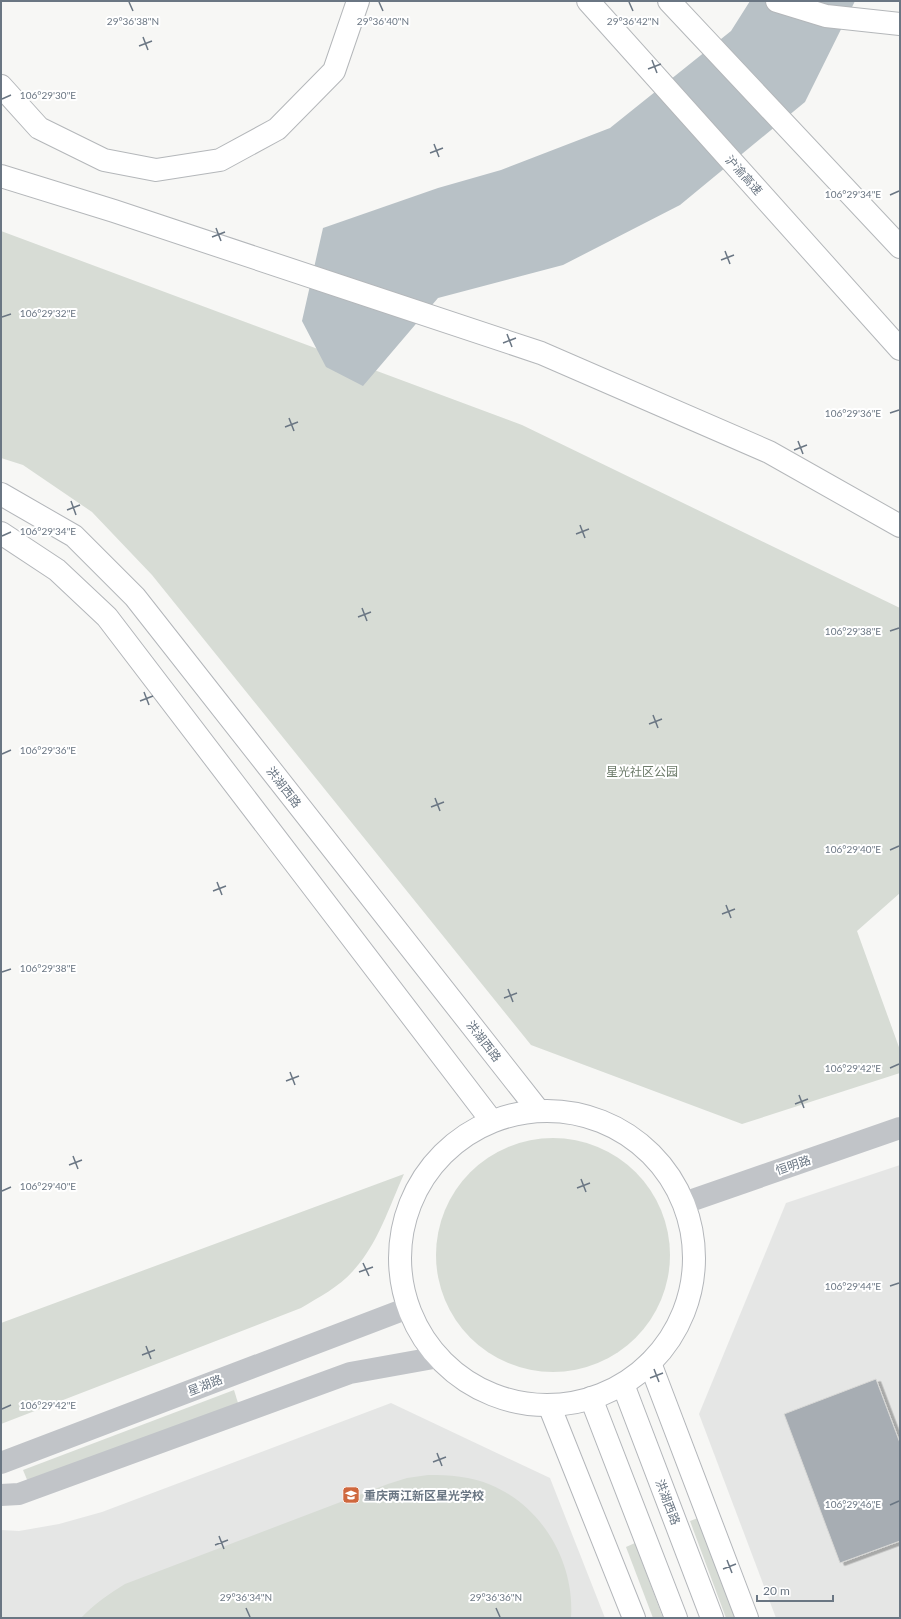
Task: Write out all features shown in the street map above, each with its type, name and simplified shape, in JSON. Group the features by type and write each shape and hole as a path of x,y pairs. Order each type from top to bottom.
{"main road":[{"path":"1,86 40,128 104,160 156,170 220,160 277,129 334,71 358,1"},
{"name":"沪渝高速","path":"588,1 900,349"},
{"path":"669,1 810,149 900,247"},
{"path":"777,1 826,16 900,24"},
{"path":"1,176 114,211 541,353 769,452 900,526"},
{"name":"洪湖西路","path":"1,494 74,536 135,597 538,1110"},
{"path":"1,533 57,570 106,617 491,1120"},
{"path":"538,1110 585,1115 628,1134 663,1167 687,1202 694,1249 690,1291 675,1330 650,1363 624,1387 591,1398 539,1406 494,1396 455,1374 424,1340 408,1308 399,1256 405,1214 423,1175 452,1143 491,1120 538,1110"},
{"path":"650,1363 747,1618"},
{"name":"洪湖西路","path":"624,1387 712,1618"},
{"path":"591,1398 676,1618"},
{"path":"549,1405 634,1618"}],"street":[{"name":"恒明路","path":"687,1202 900,1128"},
{"name":"星湖路","path":"1,1463 408,1308"},
{"path":"1,1495 18,1494 350,1372 439,1356"}],"shaded area":[{"path":"750,1 855,1 805,102 680,205 563,265 438,298 363,386 326,367 302,321 323,228 438,188 501,170 610,128 731,31"},
{"path":"900,1165 900,1618 776,1618 699,1414 786,1203"},
{"name":"重庆两江新区星光学校","path":"391,1403 550,1478 605,1618 1,1618 1,1530 19,1531 59,1524 102,1512"}],"green space":[{"name":"星光社区公园","path":"1,231 522,425 900,608 900,893 857,931 900,1050 900,1073 742,1124 531,1045 152,575 92,512 23,465 1,458"},
{"path":"553,1138 576,1140 598,1147 618,1158 636,1172 650,1190 661,1210 668,1232 670,1255 668,1278 661,1300 650,1320 636,1338 618,1352 598,1363 576,1370 553,1372 530,1370 508,1363 488,1352 470,1338 456,1320 445,1300 438,1278 436,1255 438,1232 445,1210 456,1190 470,1172 488,1158 508,1147 530,1140"},
{"path":"404,1174 382,1225 362,1260 347,1277 322,1296 301,1308 1,1424 1,1323"},
{"path":"234,1390 238,1403 28,1482 23,1470"},
{"path":"428,1475 460,1477 483,1482 510,1495 526,1507 540,1522 552,1539 561,1558 568,1577 571,1597 571,1618 81,1618 91,1608 125,1584 388,1484 407,1478"},
{"path":"698,1518 735,1618 726,1618 690,1521"},
{"path":"635,1543 663,1618 653,1618 626,1547"}],"building":[{"path":"876,1379 900,1443 900,1541 840,1563 784,1414"}],"place":[{"name":"重庆两江新区星光学校","path":"351,1495"}]}
